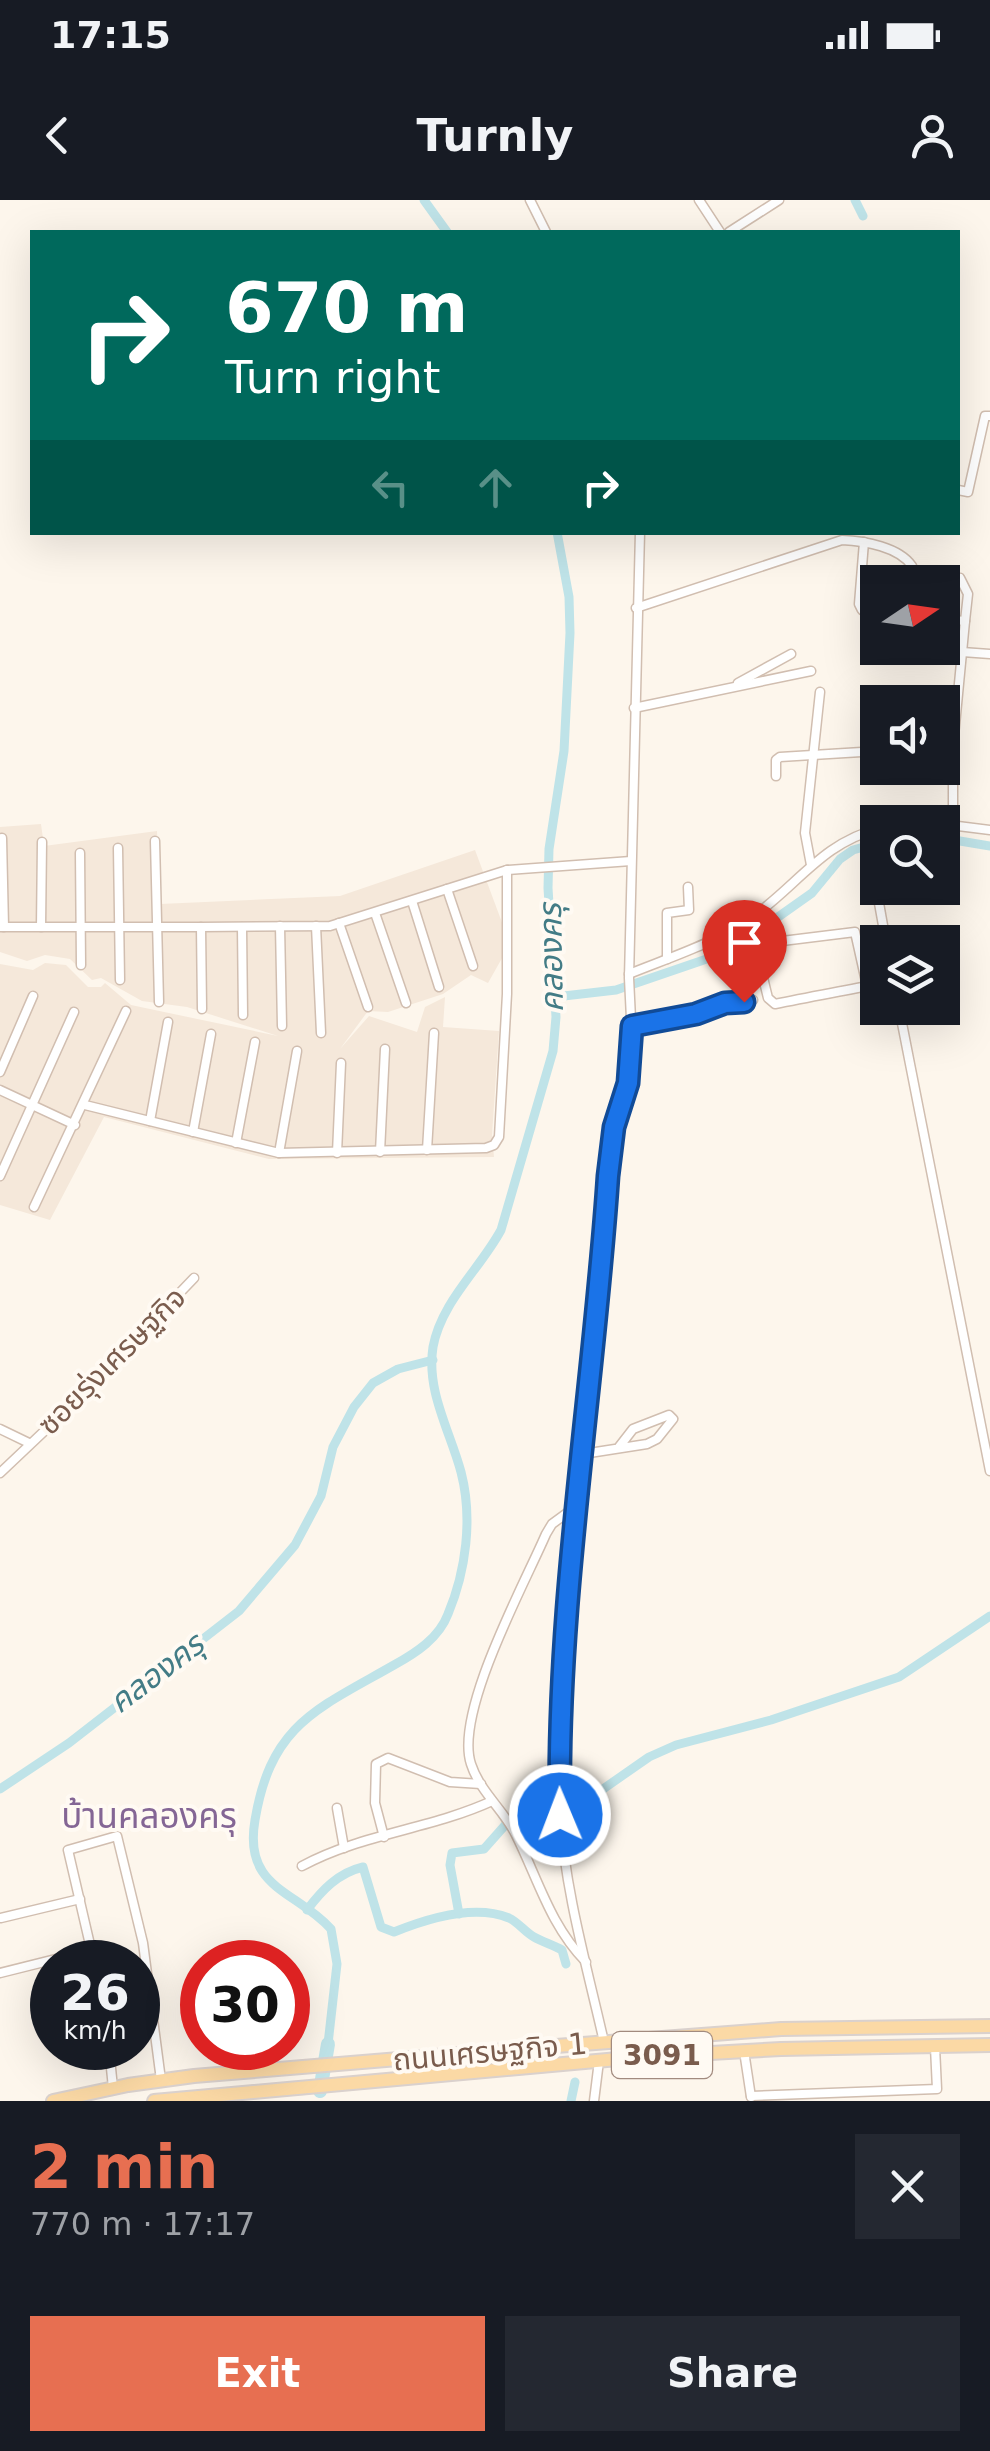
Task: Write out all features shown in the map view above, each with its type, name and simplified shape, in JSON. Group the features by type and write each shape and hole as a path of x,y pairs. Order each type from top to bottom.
{"main road":[{"path":"972,2026 986,2036 973,2046"},
{"name":"ถนนเศรษฐกิจ 1","path":"52,2101 161,2080 604,2042 781,2030 990,2026"},
{"name":"ถนนเศรษฐกิจ 1","path":"154,2101 598,2060 744,2051 990,2046"}],"street":[{"path":"530,200 545,230"},
{"path":"699,200 719,230"},
{"path":"760,200 766,209"},
{"path":"732,230 779,200"},
{"path":"960,490 968,492 985,416 990,416"},
{"path":"604,2042 568,1870 560,1793 564,1659 578,1505 612,1144 628,1083 632,1026 629,976 640,535"},
{"path":"636,608 834,541 864,542 908,559 911,565"},
{"path":"863,565 864,542"},
{"path":"959,685 968,594 960,578"},
{"path":"960,621 965,621"},
{"path":"962,652 990,654"},
{"path":"730,688 791,654"},
{"path":"634,708 811,671"},
{"path":"811,865 806,833 820,692"},
{"path":"776,776 778,758 860,752"},
{"path":"960,826 990,830"},
{"path":"629,976 730,932 772,903 830,848 860,836"},
{"path":"2,838 2,927 316,926 375,913 507,870 631,861"},
{"path":"154,840 159,1002"},
{"path":"42,842 42,927"},
{"path":"118,848 120,980"},
{"path":"80,853 82,966"},
{"path":"84,1105 279,1153 494,1145 499,1138 507,994 507,870"},
{"path":"668,959 667,913 688,910 688,886"},
{"path":"447,889 473,966"},
{"path":"412,901 439,987"},
{"path":"375,913 406,1003"},
{"path":"339,923 368,1007"},
{"path":"280,926 282,1026"},
{"path":"316,926 321,1033"},
{"path":"201,927 202,1009"},
{"path":"242,927 243,1015"},
{"path":"855,932 867,986 775,1004 768,998 758,953 766,943 855,932"},
{"path":"0,1072 33,996"},
{"path":"632,1026 753,1000"},
{"path":"34,1208 126,1011"},
{"path":"0,1176 74,1012"},
{"path":"150,1121 168,1022"},
{"path":"903,1025 990,1471"},
{"path":"427,1150 434,1033"},
{"path":"192,1132 211,1034"},
{"path":"236,1142 256,1042"},
{"path":"380,1152 385,1049"},
{"path":"279,1153 297,1051"},
{"path":"337,1153 342,1064"},
{"path":"0,1090 75,1125"},
{"name":"ซอยรุ่งเศรษฐกิจ","path":"0,1473 74,1403 194,1278"},
{"path":"583,1454 647,1444 672,1424 672,1419 668,1414 633,1429 619,1447"},
{"name":"ซอยรุ่งเศรษฐกิจ","path":"0,1429 29,1443"},
{"path":"578,1505 552,1524 546,1534 472,1709 466,1740 480,1784 515,1830 555,1920 570,1946 586,1962"},
{"path":"384,1836 375,1803 376,1764 381,1760 388,1758 450,1782 480,1784"},
{"path":"302,1866 344,1848 464,1814 492,1801"},
{"path":"337,1808 344,1848"},
{"path":"90,1940 68,1850 117,1836 143,1943 161,2080"},
{"path":"1,1918 80,1899"},
{"path":"0,1974 30,1966"},
{"path":"744,2051 751,2098 937,2089 935,2047"},
{"path":"594,2101 598,2060"},
{"path":"112,2070 114,2088"}],"shaded area":[{"path":"41,824 44,846 157,831 160,904 340,896 475,850 510,944 488,983 471,975 443,994 388,1012 368,1011 340,1049 369,1016 417,1032 425,1007 445,997 443,1027 499,1031 494,1157 269,1159 104,1117 50,1220 0,1205 0,964 33,970 45,963 66,965 88,987 105,983 131,1005 278,1036 187,1007 142,1001 101,978 92,980 70,959 45,955 27,961 0,952 0,827"}],"waterway":[{"name":"คลองครุ","path":"424,200 446,230"},
{"path":"855,200 863,216"},
{"name":"คลองครุ","path":"328,2044 337,1964 331,1929 265,1875 253,1843 255,1820 262,1788 286,1740 320,1708 426,1644 444,1623 459,1580 466,1544 465,1490 436,1395 433,1347 452,1300 501,1230 553,1051 556,1017 549,849 564,751 570,633 569,597 558,535"},
{"path":"960,841 990,846"},
{"path":"555,997 616,990 730,951 812,893 840,859 860,848"},
{"name":"คลองครุ","path":"0,1789 69,1743 239,1611 295,1545 321,1496 333,1447 354,1407 373,1383 398,1369 433,1360"},
{"path":"567,1803 593,1796 649,1757 676,1745 771,1720 899,1677 990,1616"},
{"path":"513,1819 553,1807"},
{"path":"459,1914 450,1865 452,1853 484,1849 507,1823"},
{"path":"307,1910 331,1883 363,1867 381,1927 394,1932 451,1915 496,1914 562,1950 566,1964"},
{"path":"320,2091 328,2044"},
{"path":"571,2101 575,2082"}],"district":[{"name":"บ้านคลองครุ","path":"149,1816"}],"route":[{"path":"560,1815 570,1590 608,1176 614,1127 628,1083 632,1026 696,1014 725,1003 744,1002"}]}
